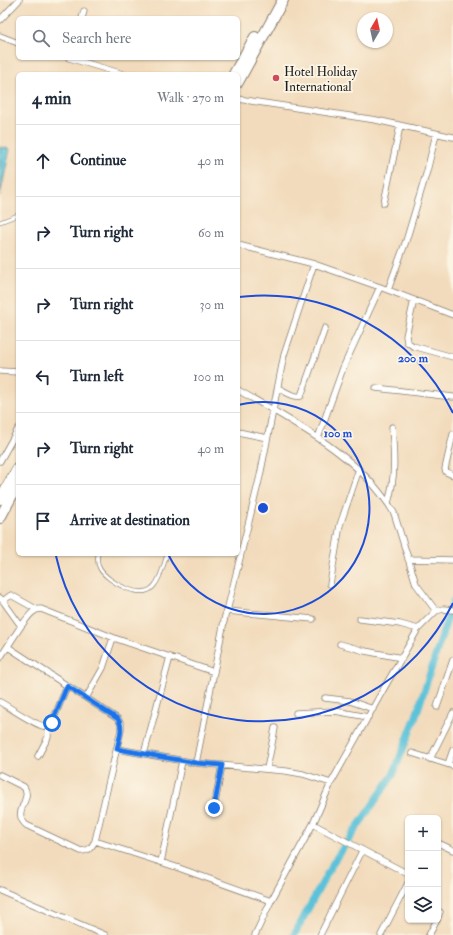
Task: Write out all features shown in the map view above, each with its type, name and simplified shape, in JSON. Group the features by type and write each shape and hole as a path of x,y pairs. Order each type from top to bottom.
{"highway":[{"path":"235,72 276,0"},
{"path":"240,78 283,0"},
{"path":"0,499 16,474"},
{"path":"0,518 16,488"}],"street":[{"path":"0,20 19,0"},
{"path":"82,16 84,10"},
{"path":"0,36 16,42"},
{"path":"78,60 116,72"},
{"path":"240,99 376,120 453,137"},
{"path":"384,203 400,126"},
{"path":"388,290 406,241 427,172 436,134"},
{"path":"240,246 314,264 453,315"},
{"path":"196,763 225,616 260,476 284,355 314,264"},
{"path":"318,438 343,368 380,287"},
{"path":"414,300 406,336 407,342 413,346 453,358"},
{"path":"278,388 294,396 301,396 325,328"},
{"path":"0,371 16,372"},
{"path":"376,388 453,397"},
{"path":"240,391 318,438 359,469 388,503 394,513 416,584 436,611"},
{"path":"388,503 393,486 394,473 392,427"},
{"path":"240,432 267,438"},
{"path":"0,461 16,433"},
{"path":"453,434 446,472 453,475"},
{"path":"330,584 340,525 359,469"},
{"path":"408,559 453,560"},
{"path":"21,626 2,599 11,595 36,609 41,609 113,638 214,672"},
{"path":"0,658 21,626 36,609"},
{"path":"255,935 271,901 313,824 332,783 418,629 436,611 443,609 453,610"},
{"path":"227,611 313,619"},
{"path":"360,619 400,624 418,629"},
{"path":"86,698 103,668 113,638"},
{"path":"340,644 364,651 402,658"},
{"path":"0,775 24,787 26,790 20,816 21,821 26,825 81,851 87,851 91,849 95,841 121,730 121,724 118,719 8,646"},
{"path":"144,754 170,657"},
{"path":"437,708 453,660"},
{"path":"38,756 48,737 48,726 52,723 67,686"},
{"path":"325,698 350,701 373,709"},
{"path":"0,702 37,723 48,726"},
{"path":"296,713 335,711 368,718"},
{"path":"430,759 453,713"},
{"path":"267,769 275,728"},
{"path":"117,749 196,763 267,769 303,774 332,783"},
{"path":"412,753 450,765 453,750"},
{"path":"161,862 182,761"},
{"path":"215,812 214,808 222,765"},
{"path":"313,824 405,872"},
{"path":"95,841 161,862 271,901"},
{"path":"441,844 453,850"},
{"path":"320,935 362,851"},
{"path":"382,935 406,887"},
{"path":"0,890 105,935"},
{"path":"430,935 436,923"}],"lane":[{"path":"0,222 16,216"},
{"path":"98,556 97,562 99,569 109,579 117,585 141,592 147,591 154,586 161,573 165,556"}],"water":[{"path":"0,147 10,149 0,196"}],"waterway":[{"path":"294,935 334,861 393,775 416,716 453,601"}],"place":[{"name":"Hotel Holiday International","path":"276,78"}],"route":[{"path":"52,723 67,686 118,719 121,724 121,730 117,749 196,763 222,765 214,808"}]}
